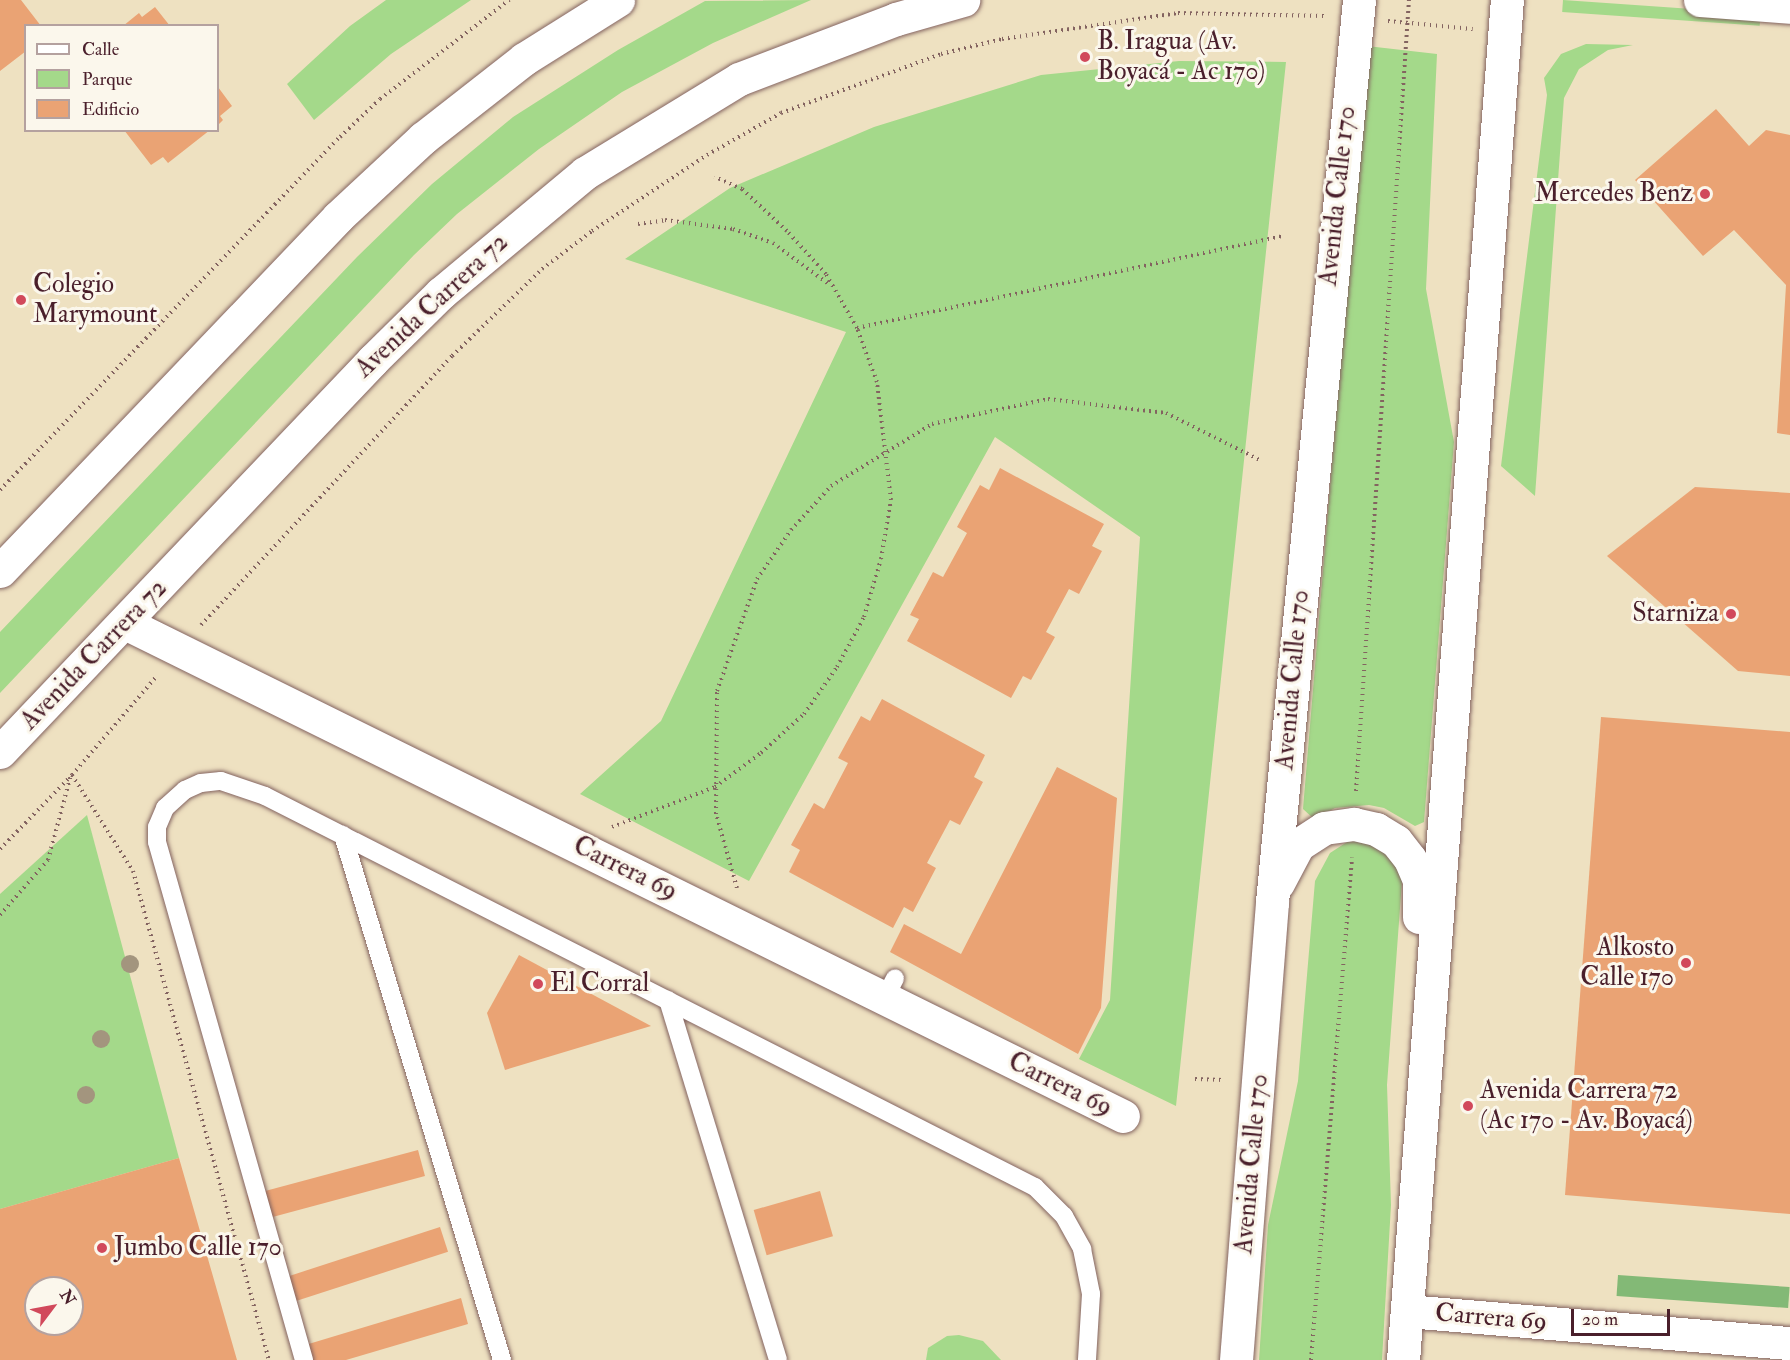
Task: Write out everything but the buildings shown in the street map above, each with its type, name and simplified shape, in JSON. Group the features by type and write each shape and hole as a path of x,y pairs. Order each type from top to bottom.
{"main road":[{"path":"0,571 338,217 423,138 524,59 618,0"},
{"name":"Avenida Carrera 72","path":"0,752 373,360 450,285 585,173 739,79 884,23 963,0"},
{"path":"1403,1360 1507,0"},
{"path":"1700,0 1790,7"},
{"name":"Avenida Calle 170","path":"1236,1360 1272,902 1370,10"},
{"name":"Carrera 69","path":"125,623 890,988 1123,1116"},
{"path":"1272,902 1282,872 1298,845 1324,828 1354,824 1376,829 1396,841 1410,858 1419,880 1409,1029 1420,1140"},
{"name":"Carrera 69","path":"1407,1311 1790,1343"}],"lane":[{"path":"304,1360 157,842 157,827 165,808 185,790 221,781 265,796 1035,1187 1064,1215 1082,1249 1091,1294 1087,1360"},
{"path":"343,836 502,1360"},
{"path":"668,1000 778,1360"}],"path":[{"path":"0,490 340,137 380,99 509,0"},
{"path":"1311,1360 1354,824 1409,0"},
{"path":"1370,10 1406,23 1426,25"},
{"path":"0,849 72,775 181,648 452,356 542,269 592,231 707,155 781,113 941,54 1002,39 1178,13 1305,14"},
{"path":"607,828 657,813 715,787 761,753 804,714 837,667 864,617 881,559 891,500 877,382 857,328 826,274 787,231 742,189 715,177"},
{"path":"638,224 697,222 733,229 773,243 832,288"},
{"path":"857,328 1283,236"},
{"path":"739,895 716,814 717,691 757,579 791,530 831,486 932,424 1048,399 1166,413 1260,460"},
{"path":"0,915 48,860 72,775"},
{"path":"72,775 133,871 269,1360"}],"green space":[{"path":"386,0 471,0 391,54 314,120 287,84 350,26"},
{"path":"811,0 713,43 622,92 539,149 457,214 414,255 0,693 0,632 357,257 432,184 513,117 618,50 705,1"},
{"path":"1563,0 1761,14 1760,26 1562,12"},
{"path":"1586,44 1633,45 1608,50 1579,69 1564,98 1535,496 1501,466 1547,95 1544,78 1561,54"},
{"path":"1367,46 1437,54 1426,289 1454,442 1424,822 1415,826 1384,808 1369,805 1335,808 1314,819 1303,809"},
{"path":"1179,61 1286,62 1176,1106 1079,1059 1110,1000 1140,537 995,437 749,881 580,794 661,721 846,332 625,259 730,188 874,127 1041,75"},
{"path":"87,815 179,1158 0,1209 0,894"},
{"path":"1361,839 1376,843 1395,862 1402,881 1387,1085 1391,1205 1382,1360 1259,1360 1268,1225 1298,1081 1315,881 1330,853 1347,842"},
{"path":"1618,1275 1790,1287 1788,1308 1617,1296"},
{"path":"959,1335 983,1341 1001,1360 926,1360 928,1348 947,1336"}],"place":[{"name":"B. Iragua (Av. Boyacá - Ac 170)","path":"1085,57"},
{"name":"Mercedes Benz","path":"1705,194"},
{"name":"Colegio Marymount","path":"21,300"},
{"name":"Starniza","path":"1731,614"},
{"name":"Alkosto Calle 170","path":"1686,963"},
{"name":"El Corral","path":"538,984"},
{"name":"Avenida Carrera 72 (Ac 170 - Av. Boyacá)","path":"1468,1106"},
{"name":"Jumbo Calle 170","path":"102,1248"}]}
